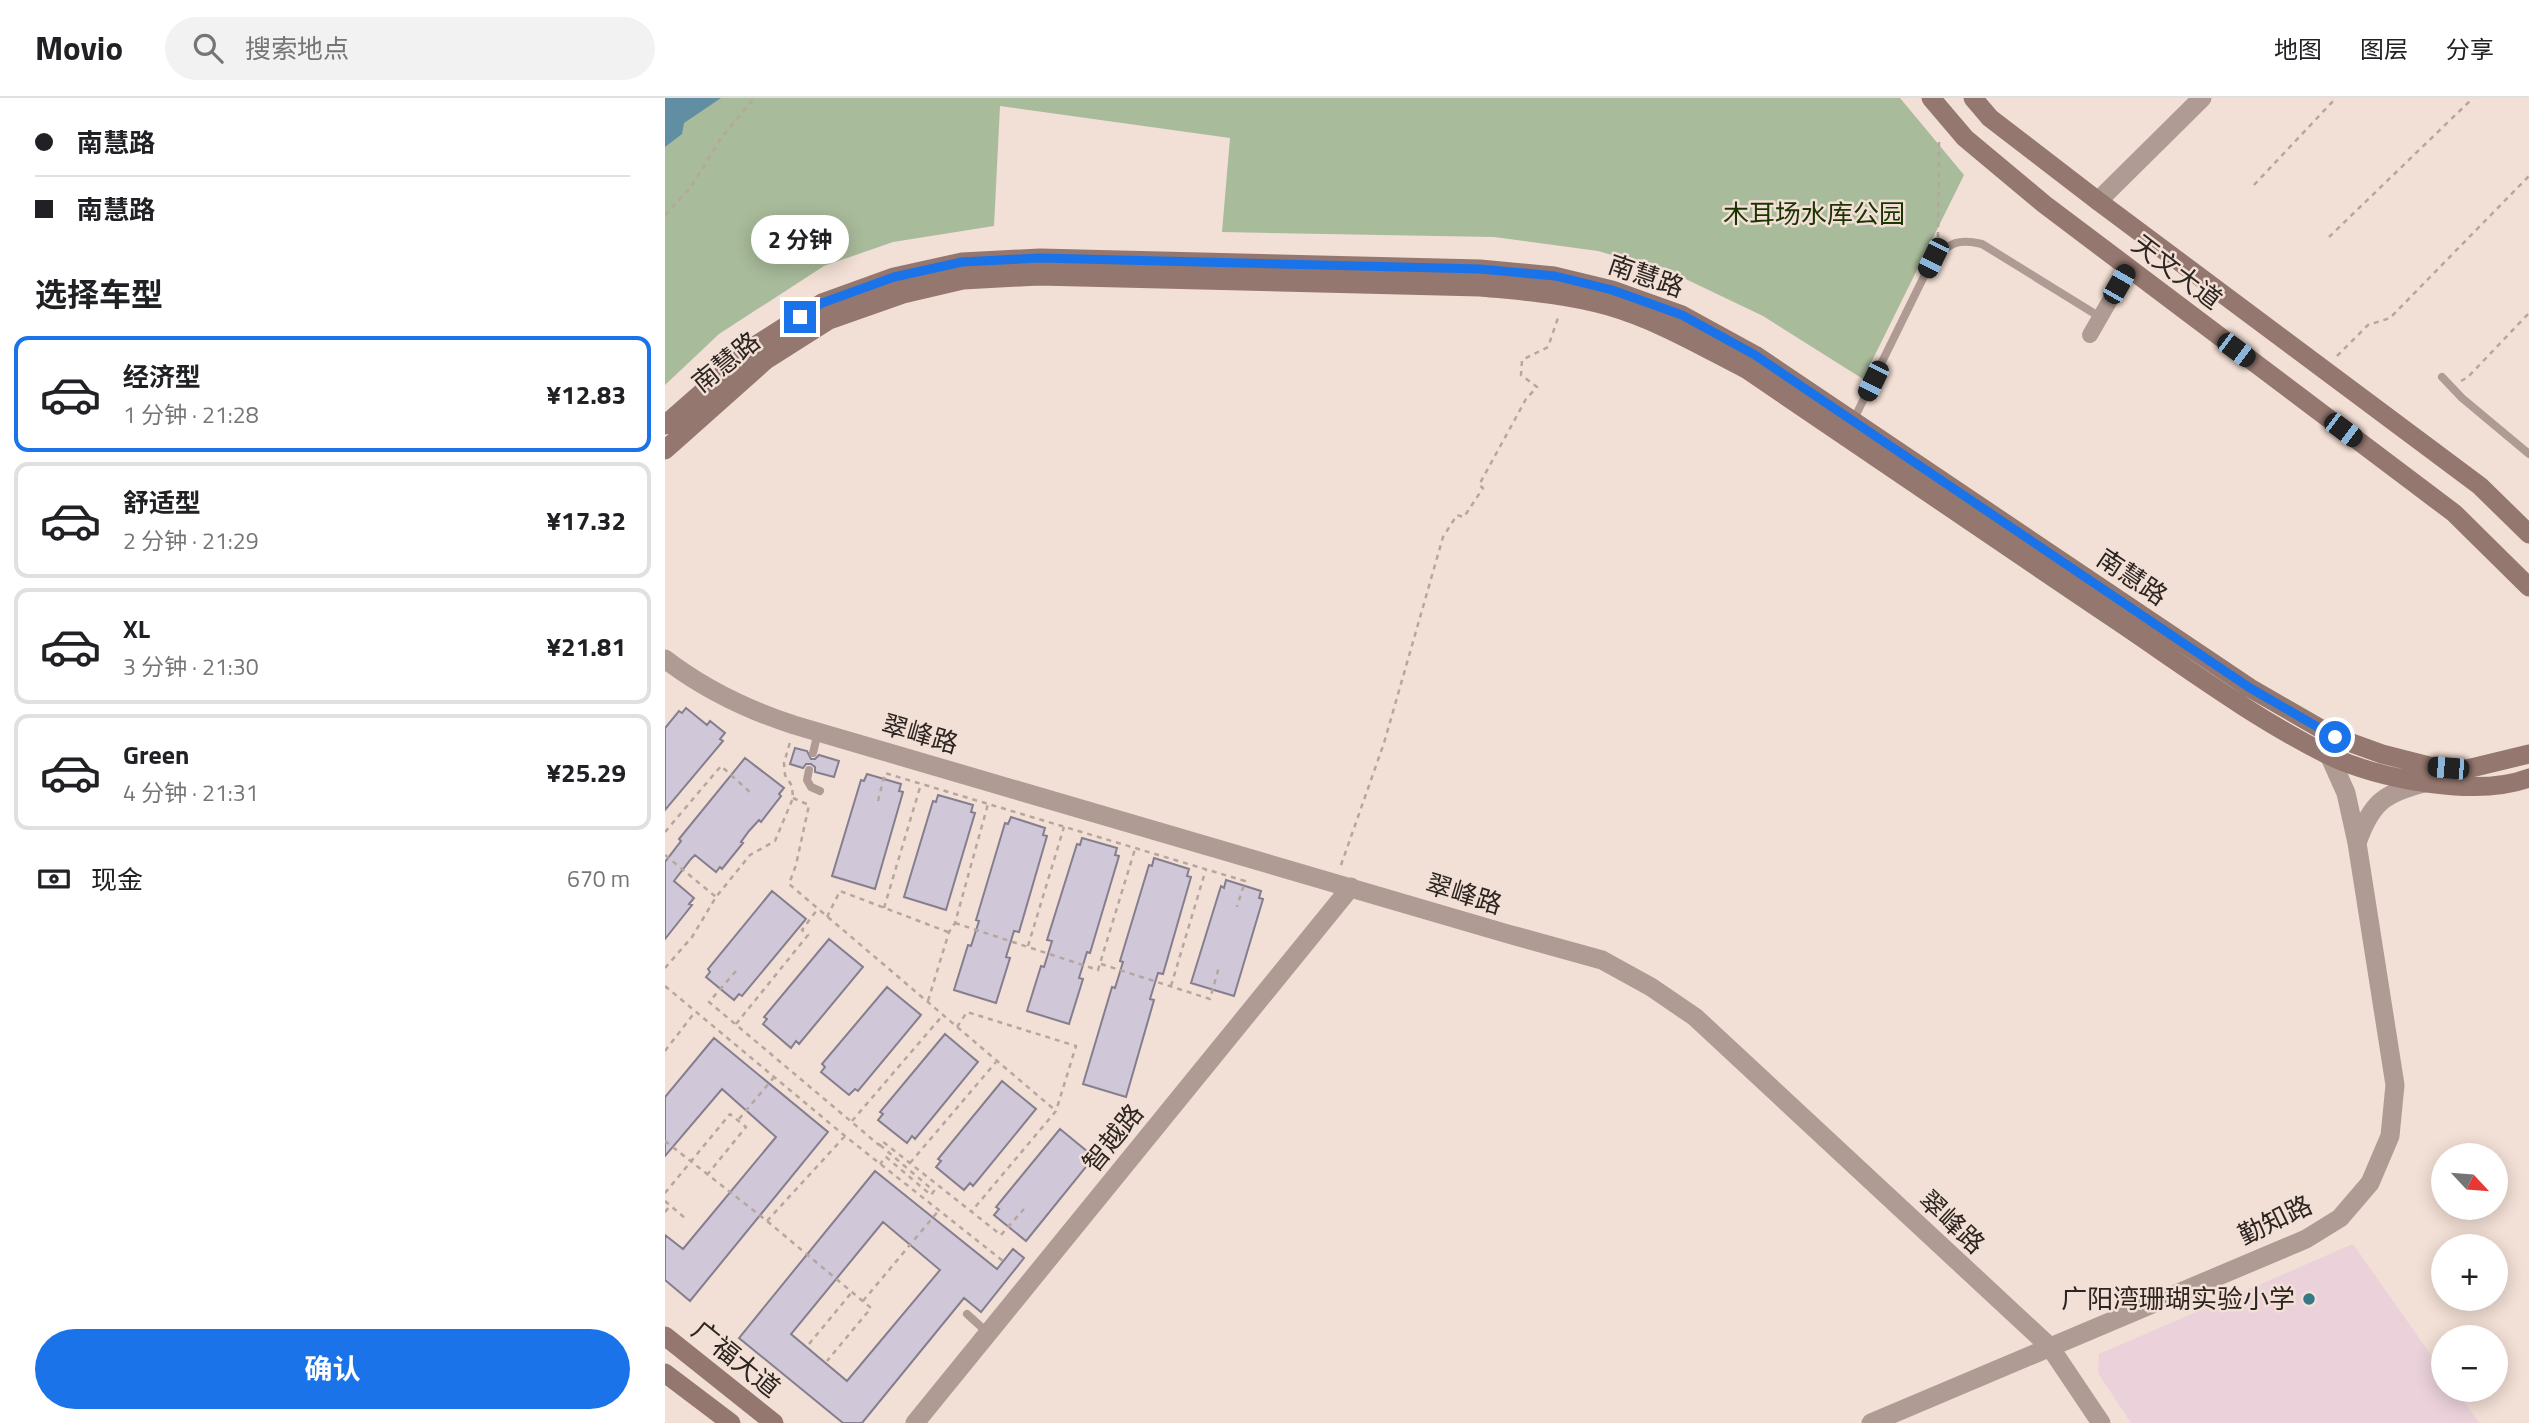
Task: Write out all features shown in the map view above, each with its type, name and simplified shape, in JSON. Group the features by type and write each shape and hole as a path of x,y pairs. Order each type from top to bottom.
{"main road":[{"name":"天文大道","path":"1931,98 1965,138 2044,204 2454,513 2522,575 2529,587"},
{"name":"天文大道","path":"1973,98 1990,118 2098,201 2480,486 2529,534"},
{"name":"南慧路","path":"665,425 756,345 822,303 894,277 962,262 1040,258 1480,269 1555,276 1612,290 1682,315 1755,355 2250,688 2335,737 2382,754 2429,766 2467,769 2529,754"},
{"name":"南慧路","path":"665,450 766,360 829,320 903,294 963,280 1039,276 1480,287 1551,294 1608,306 1630,314 1674,331 1746,369 2241,704 2329,755 2374,772 2424,783 2467,788 2527,779"},
{"name":"广福大道","path":"665,1336 774,1423"},
{"name":"广福大道","path":"665,1373 731,1423"}],"street":[{"path":"2098,201 2202,98"},
{"path":"2090,335 2128,269"},
{"name":"翠峰路","path":"665,659 717,693 762,714 794,725 1602,960 1651,987 1695,1017 2050,1347 2101,1423"},
{"name":"勤知路","path":"1871,1423 2306,1239 2340,1217 2370,1183 2391,1136 2395,1085 2357,843 2346,793 2329,755"},
{"path":"2357,843 2373,809 2396,790 2424,783"},
{"name":"智越路","path":"915,1423 1343,884"}],"lane":[{"path":"1852,421 1933,258 1949,245 1965,240 1982,244 2099,317"},
{"path":"2442,377 2525,452 2529,442"},
{"path":"813,753 818,732"},
{"path":"809,770 807,780 811,787 820,791"},
{"path":"967,1314 988,1333"}],"path":[{"path":"665,215 691,187 721,138 754,98"},
{"path":"2254,185 2336,98"},
{"path":"2329,237 2473,98"},
{"path":"1933,258 1939,234 1939,139"},
{"path":"2324,369 2368,326 2390,318 2529,176"},
{"path":"2452,387 2468,377 2529,313"},
{"path":"1343,884 1443,537 1457,515 1464,517 1483,488 1479,485 1526,399 1537,387 1521,375 1522,359 1548,347 1559,315"},
{"path":"665,968 692,937 716,897 750,855 775,841 793,798 784,763 794,725"},
{"path":"665,832 721,766 751,793"},
{"path":"878,801 885,773 1245,881 1237,908"},
{"path":"884,908 921,784"},
{"path":"793,798 809,805 796,865 789,884 1056,1111"},
{"path":"928,1001 949,932 955,923 988,804"},
{"path":"1028,946 1064,827"},
{"path":"955,923 1098,970 1135,848"},
{"path":"665,855 716,897"},
{"path":"1171,986 1206,869"},
{"path":"827,917 840,891 949,932"},
{"path":"736,1024 808,935 803,930 817,910"},
{"path":"1100,964 1210,999 1219,967"},
{"path":"736,971 709,1002 934,1191 930,1195 886,1157 880,1164"},
{"path":"665,986 845,1136 1003,1261"},
{"path":"665,1051 695,1012"},
{"path":"957,1027 967,1012 1076,1046 1056,1111 971,1212"},
{"path":"852,1121 943,1014"},
{"path":"910,1163 997,1061"},
{"path":"738,1120 775,1076"},
{"path":"665,1192 730,1114 746,1127 707,1175"},
{"path":"767,1221 845,1136"},
{"path":"665,1141 871,1308 827,1361"},
{"path":"880,1145 882,1141 1001,1235 1024,1209"},
{"path":"665,1201 685,1218"},
{"path":"665,1212 670,1206"},
{"path":"863,1301 940,1209"},
{"path":"809,1344 852,1292"}],"shaded area":[{"name":"广阳湾珊瑚实验小学","path":"2353,1244 2431,1355 2431,1402 2464,1402 2479,1423 2131,1423 2098,1373 2099,1354"}],"green space":[{"name":"木耳场水库公园","path":"665,98 1900,98 1964,175 1863,379 1763,316 1671,272 1598,251 1494,237 1222,232 1230,138 1000,106 994,226 893,242 824,266 719,334 665,385"}],"water":[{"path":"665,98 721,98 684,123 682,134 665,147"}],"building":[{"path":"686,708 707,725 710,721 725,733 720,739 723,741 665,810 665,728 679,711 682,713"},
{"path":"795,748 807,751 811,759 819,755 839,761 834,777 815,772 815,767 811,764 806,764 803,768 790,764"},
{"path":"745,758 784,788 779,794 781,796 761,822 759,820 749,831 722,869 720,867 716,872 695,855 691,859 674,881 694,898 689,904 692,905 665,939 665,862 681,841 679,839"},
{"path":"867,774 901,784 899,791 903,792 875,889 832,876 861,780 864,781"},
{"path":"938,795 973,805 971,812 975,813 946,910 904,897 933,801 936,802"},
{"path":"1011,817 1045,828 1043,835 1047,836 1019,932 1014,931 1006,957 1010,958 996,1003 954,990 968,945 971,946 979,921 976,920 1005,823 1008,824"},
{"path":"1082,838 1117,848 1115,855 1119,856 1090,953 1087,952 1079,978 1083,979 1069,1024 1027,1011 1052,941 1047,940 1077,844 1080,845"},
{"path":"1154,858 1189,869 1187,876 1191,877 1163,974 1158,973 1150,999 1154,1000 1126,1097 1083,1084 1112,987 1115,988 1123,962 1120,961 1149,865 1152,866"},
{"path":"1226,880 1261,891 1259,898 1263,899 1234,996 1191,983 1221,886 1224,888"},
{"path":"772,891 806,919 742,996 739,994 734,1000 706,977 710,972 708,969"},
{"path":"829,939 863,967 799,1044 796,1041 791,1048 763,1024 767,1019 764,1017"},
{"path":"887,987 921,1015 858,1091 855,1089 849,1095 821,1072 825,1067 822,1064"},
{"path":"945,1034 978,1062 915,1139 912,1136 907,1143 878,1120 883,1114 880,1112"},
{"path":"714,1038 828,1132 690,1301 665,1280 665,1235 683,1249 776,1137 722,1089 665,1156 665,1097"},
{"path":"1002,1081 1036,1109 973,1186 970,1183 964,1190 936,1167 941,1161 938,1159"},
{"path":"1060,1129 1094,1157 1026,1241 994,1215 999,1209 996,1207"},
{"path":"875,1171 997,1269 1013,1249 1024,1258 981,1312 964,1298 862,1423 843,1423 739,1338","holes":["883,1222 940,1270 847,1381 791,1334"]}],"place":[{"name":"广阳湾珊瑚实验小学","path":"2309,1299"}],"route":[{"path":"800,317 822,303 894,277 962,262 1040,258 1480,269 1555,276 1612,290 1682,315 1755,355 2250,688 2335,737"}]}
